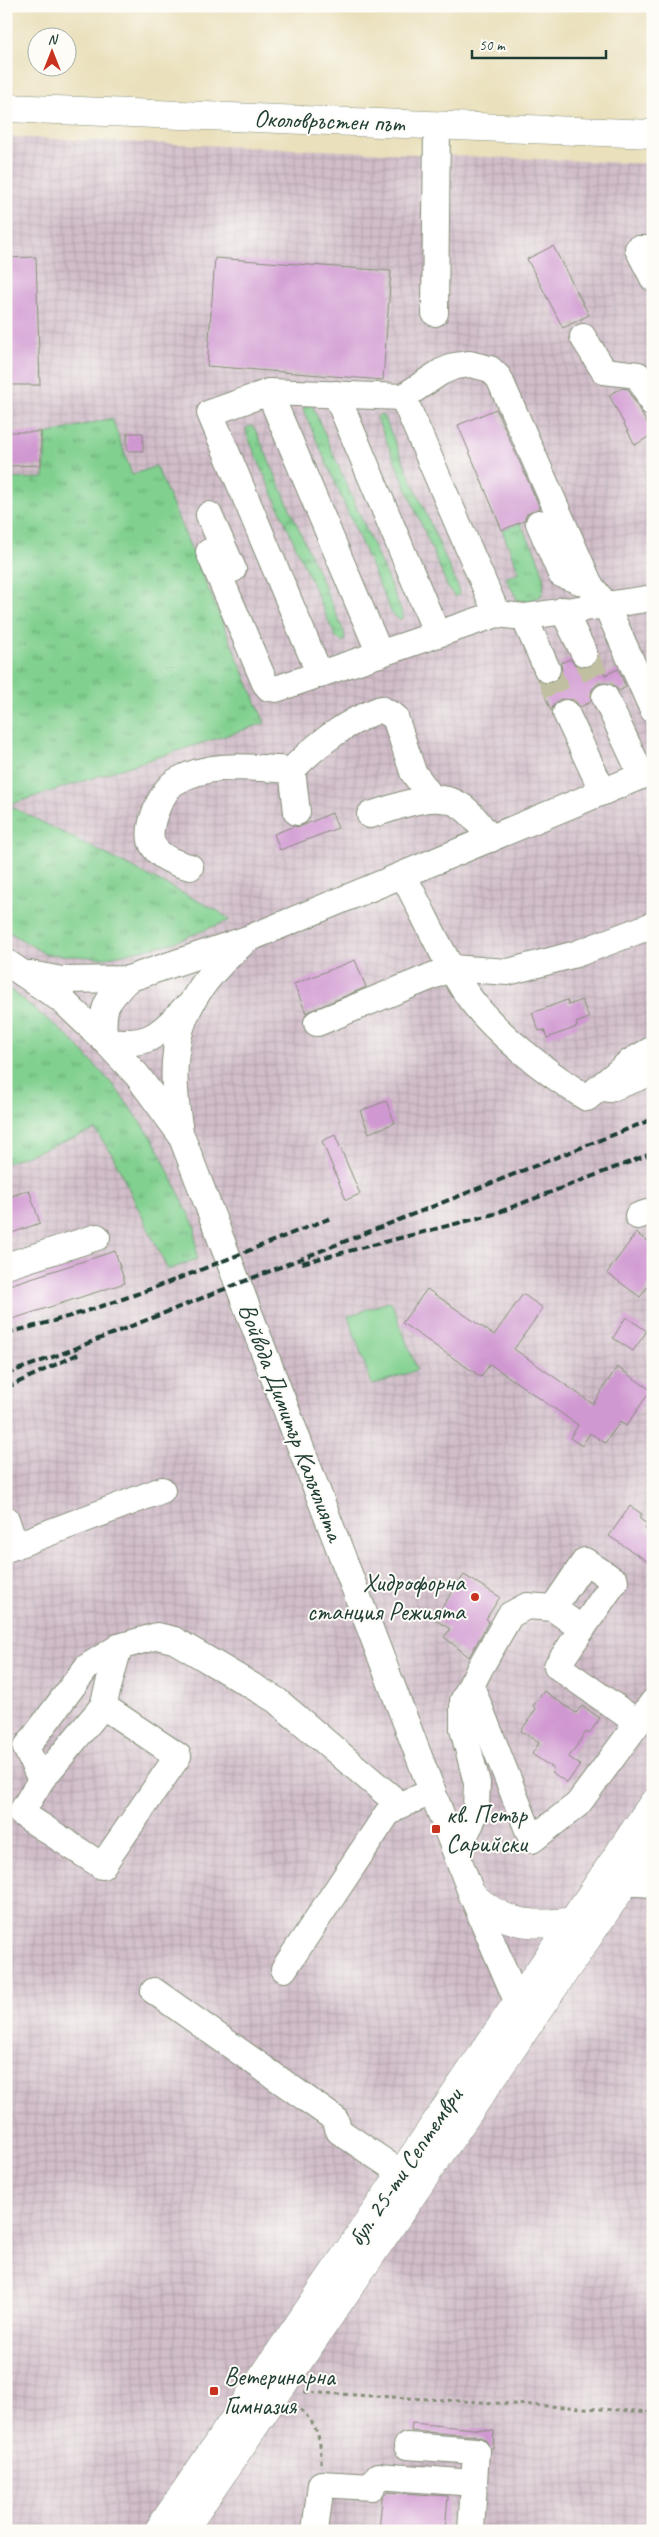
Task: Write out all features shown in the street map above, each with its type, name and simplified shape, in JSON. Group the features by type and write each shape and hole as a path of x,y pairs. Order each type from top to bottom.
{"main road":[{"name":"Околовръстен път","path":"6,108 653,134"},
{"name":"бул. 25-ти Септември","path":"183,2531 278,2390 526,2008 613,1881 653,1803"},
{"name":"бул. 25-ти Септември","path":"158,2531 401,2173 526,2008 573,1921 653,1842"},
{"path":"472,1895 486,1907 508,1919 542,1926 573,1921"}],"street":[{"path":"434,313 437,126"},
{"path":"653,249 638,249 653,278"},
{"path":"583,337 604,371 638,375 653,404"},
{"path":"320,675 210,413 269,392 403,397 455,366 478,365 490,369 499,378 598,595 653,710"},
{"path":"269,392 380,654"},
{"path":"336,394 437,634"},
{"path":"403,397 497,614"},
{"path":"210,515 284,687"},
{"path":"539,522 561,574 598,595 653,598"},
{"path":"209,552 264,683 269,688 276,689 497,614 524,617 564,610 598,595"},
{"path":"564,610 584,653"},
{"path":"524,617 547,669"},
{"path":"13,967 62,980 128,979 250,938 647,773 604,697"},
{"path":"297,812 292,770 308,752 363,715 381,709 395,717 413,772 432,798"},
{"path":"566,713 603,792"},
{"path":"581,744 585,734 609,723 620,728"},
{"path":"190,867 176,864 154,847 150,834 157,806 174,782 226,767 292,770"},
{"path":"370,815 432,798 456,802 468,811 491,839"},
{"path":"403,875 467,994 496,1028 567,1085 587,1098"},
{"path":"317,1023 452,968 508,972 567,957 653,925"},
{"path":"625,935 653,940"},
{"path":"128,979 108,1000 103,1014 104,1040 128,1044 160,1034 190,1003 223,961 250,938"},
{"name":"Войвода Димитър Калъчлията","path":"13,967 63,1001 104,1040 137,1075 181,1135 472,1895 526,2008"},
{"path":"181,1135 174,1098 174,1068 178,1034 190,1003"},
{"path":"587,1098 630,1062 653,1049"},
{"path":"587,1098 653,1072"},
{"path":"6,1266 97,1237"},
{"path":"6,1519 11,1548 162,1490"},
{"path":"553,1608 585,1560 615,1581 557,1666 638,1723"},
{"path":"456,1852 472,1823 476,1808 477,1783 463,1729 463,1701 510,1615 527,1606 553,1608 582,1629"},
{"path":"41,1780 26,1748 86,1667 119,1647 157,1636 174,1640 276,1700 400,1805"},
{"path":"103,1706 178,1756 102,1866 21,1813 41,1780 103,1706 119,1647"},
{"path":"471,1686 532,1840 578,1804 653,1702"},
{"path":"284,1969 388,1814 400,1805 433,1792"},
{"path":"613,1881 653,1884"},
{"path":"154,1990 335,2119 339,2131 401,2173"},
{"path":"407,2446 476,2451 471,2531"},
{"path":"315,2531 321,2484 372,2486 378,2476 474,2483"}],"path":[{"path":"278,2390 653,2412"},
{"path":"278,2390 306,2414 319,2433 321,2484"}],"shaded area":[{"path":"6,137 653,164 653,2531 6,2531"}],"green space":[{"path":"312,405 401,610 403,617 400,620 392,614 303,409 304,406"},
{"path":"380,414 384,417 458,587 459,594 456,597 449,590 376,418"},
{"path":"112,418 132,475 156,466 265,723 8,805 218,911 230,920 172,943 104,958 45,954 6,930 6,479 44,478 46,434"},
{"path":"252,426 256,431 344,632 345,640 342,642 335,636 247,435 246,428"},
{"path":"520,523 538,559 543,578 543,587 541,596 520,605 506,578 519,572 502,530"},
{"path":"6,986 68,1036 115,1087 153,1139 195,1227 197,1259 168,1270 112,1154 95,1130 6,1163"},
{"path":"391,1301 417,1370 372,1385 348,1316"}],"building":[{"path":"553,246 589,315 563,328 527,259"},
{"path":"36,257 40,385 6,385 6,258"},
{"path":"215,258 391,271 383,380 207,366"},
{"path":"622,388 628,389 653,434 635,445 609,395"},
{"path":"496,409 540,508 527,514 524,521 502,530 458,425"},
{"path":"8,432 41,432 41,465 8,466"},
{"path":"127,433 143,433 143,451 127,451"},
{"path":"598,657 605,675 618,669 626,687 619,691 613,684 599,683 592,689 591,702 580,707 574,700 560,699 554,704 551,711 539,681 546,684 553,682 562,671 561,663 570,659 576,666 583,668 591,666"},
{"path":"332,813 338,828 280,850 274,834 294,826 299,827"},
{"path":"355,960 366,987 306,1013 294,984"},
{"path":"567,1000 569,1005 582,1000 589,1018 576,1023 577,1027 547,1038 544,1030 539,1031 532,1013"},
{"path":"386,1101 395,1123 369,1133 360,1111"},
{"path":"335,1135 360,1194 346,1200 322,1141"},
{"path":"29,1190 40,1223 6,1235 6,1198"},
{"path":"636,1233 653,1245 653,1280 640,1297 607,1273"},
{"path":"115,1251 125,1283 6,1321 6,1286"},
{"path":"427,1289 494,1335 523,1294 543,1308 514,1349 593,1404 617,1367 651,1390 626,1426 620,1422 605,1443 590,1433 582,1446 570,1438 578,1425 490,1364 481,1377 402,1323"},
{"path":"626,1317 647,1331 633,1351 613,1338"},
{"path":"630,1506 642,1514 639,1518 648,1525 645,1529 653,1535 653,1565 609,1536"},
{"path":"464,1575 500,1597 486,1619 489,1621 469,1657 444,1637 450,1629 434,1619"},
{"path":"544,1691 576,1713 582,1706 600,1718 589,1734 586,1732 569,1757 580,1765 567,1783 552,1772 554,1769 532,1754 539,1743 521,1731 536,1709 533,1706"},
{"path":"412,2423 494,2431 493,2448 490,2448 485,2439 477,2436 411,2431"},
{"path":"387,2492 448,2496 445,2531 379,2531 382,2498"}],"tunnel":[{"path":"584,653 605,697"},
{"path":"547,669 566,713"}],"railway":[{"path":"6,1374 61,1354 653,1119"},
{"path":"302,1263 494,1214 653,1153"},
{"path":"6,1333 48,1323 170,1282 331,1218"},
{"path":"6,1388 78,1354"}],"place":[{"name":"Хидрофорна станция Режията","path":"475,1597"},
{"name":"кв. Петър Сарийски","path":"436,1829"},
{"name":"Ветеринарна Гимназия","path":"214,2391"}]}
